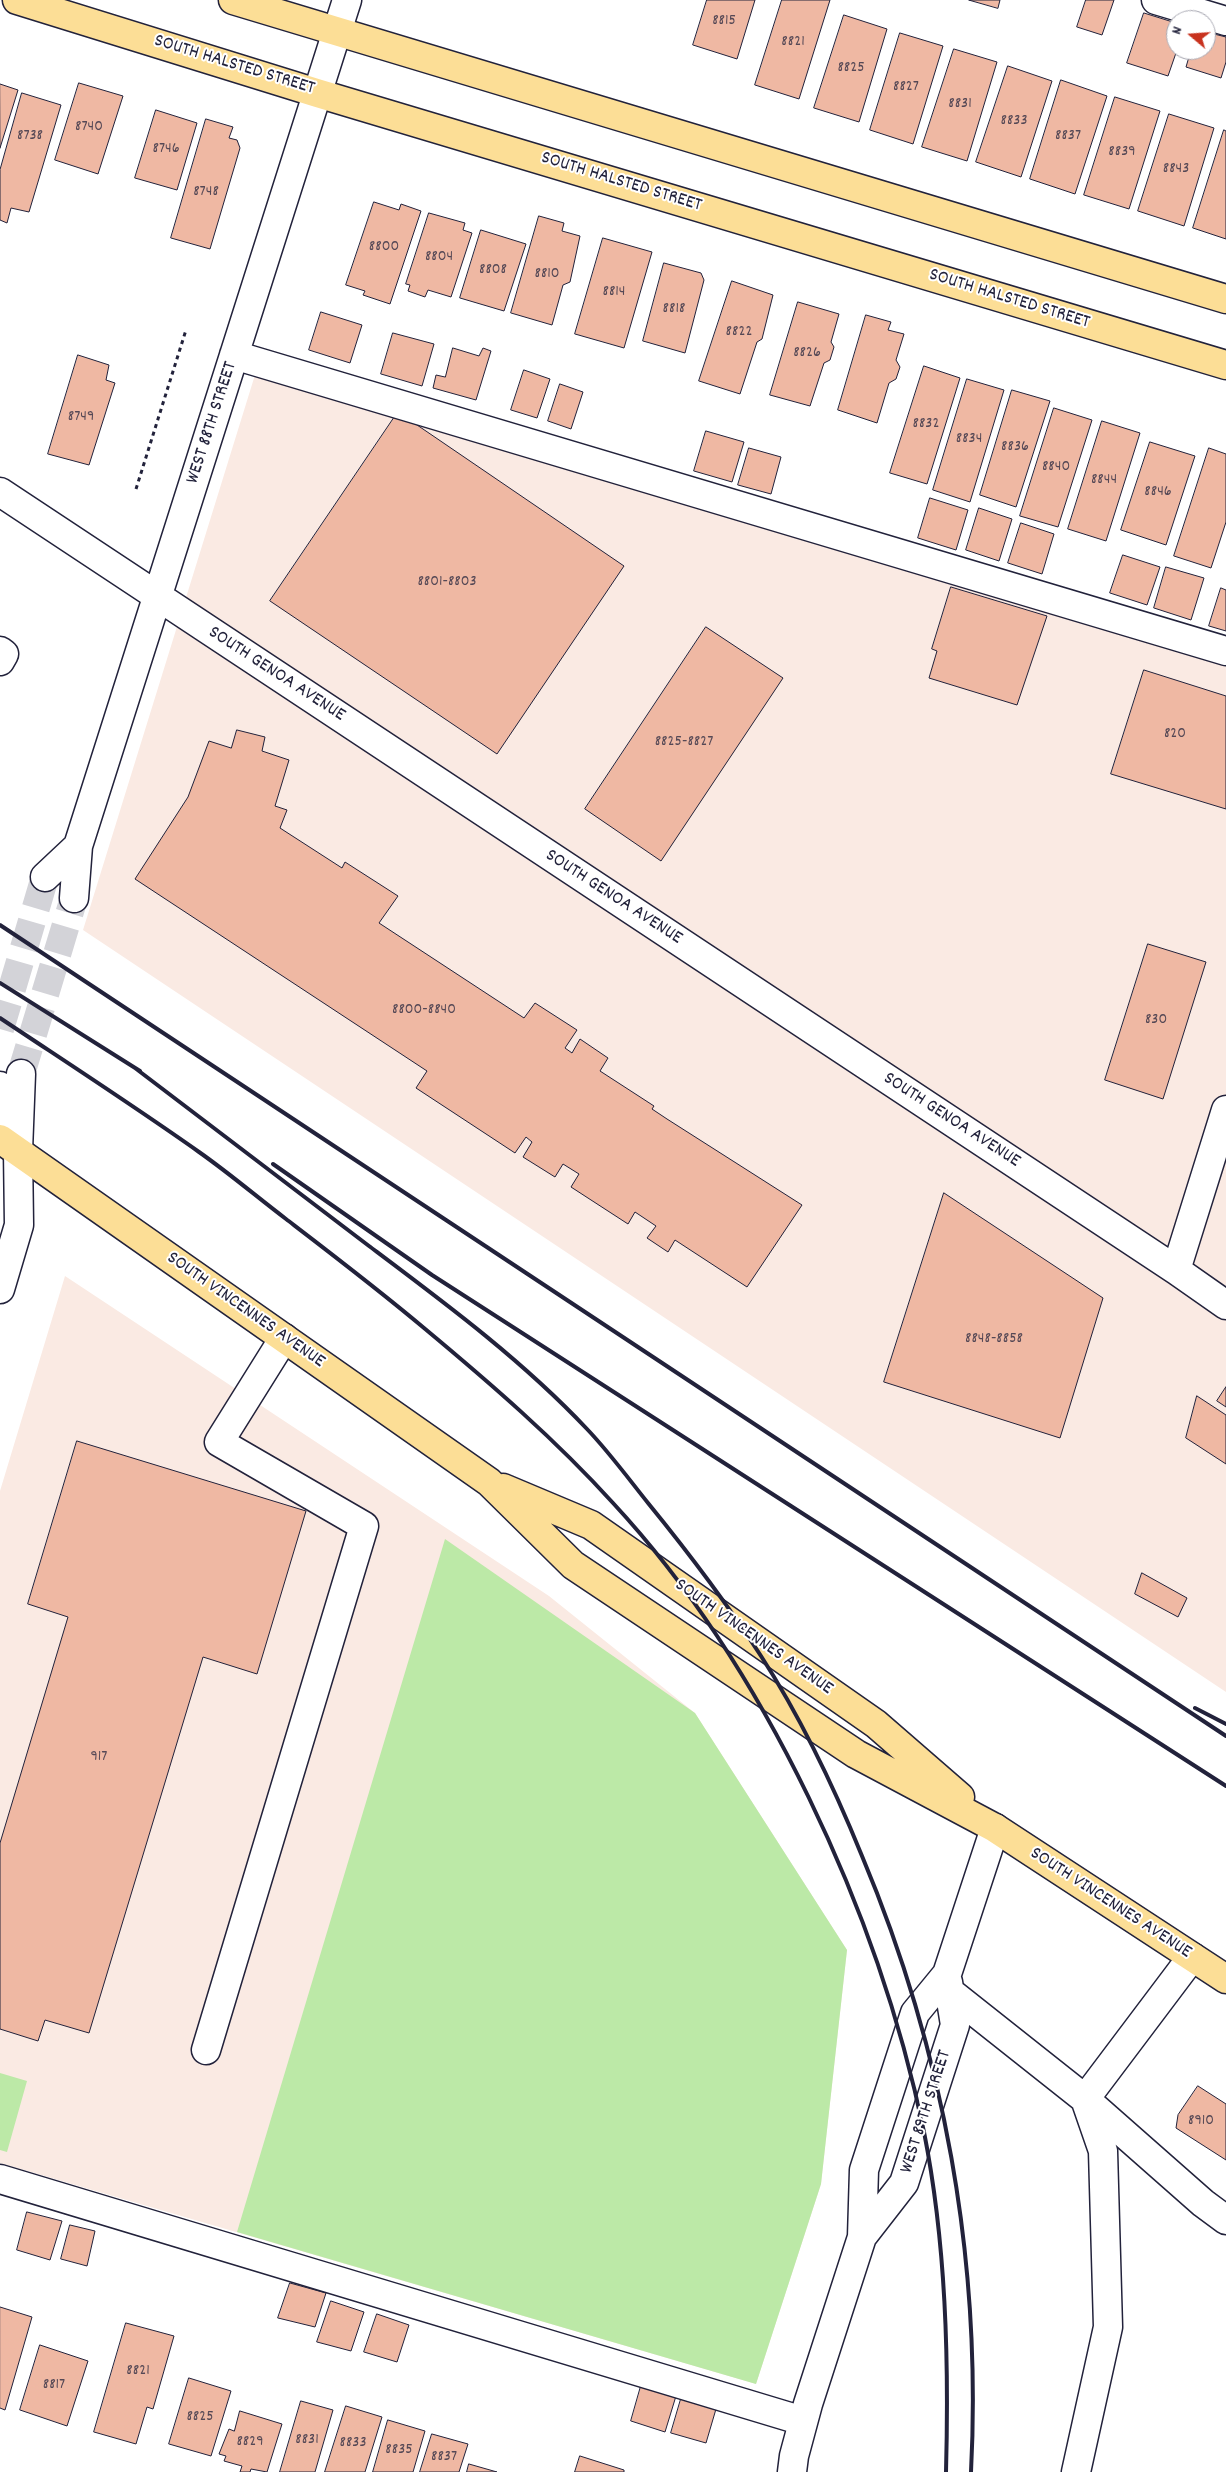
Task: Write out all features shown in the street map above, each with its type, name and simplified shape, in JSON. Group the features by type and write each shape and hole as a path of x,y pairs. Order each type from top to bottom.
{"main road":[{"name":"SOUTH HALSTED STREET","path":"17,0 1226,365"},
{"path":"233,0 1226,299"},
{"name":"SOUTH VINCENNES AVENUE","path":"9,1145 489,1482 573,1566 856,1754 995,1828 1226,1979"},
{"name":"SOUTH VINCENNES AVENUE","path":"489,1482 591,1525 876,1724 995,1828"}],"street":[{"name":"WEST 88TH STREET","path":"74,898 78,846 347,0"},
{"path":"1156,0 1226,21"},
{"path":"234,355 1226,651"},
{"name":"SOUTH GENOA AVENUE","path":"0,492 1176,1270 1226,1305"},
{"path":"0,651 4,654 0,660"},
{"name":"WEST 88TH STREET","path":"45,877 78,846"},
{"path":"0,1289 19,1225 9,1145 11,1080"},
{"path":"1176,1270 1226,1110"},
{"path":"206,2050 364,1526 219,1442 284,1338"},
{"name":"WEST 89TH STREET","path":"862,2238 904,2183 955,2025 948,1983 995,1828"},
{"path":"1085,2099 1192,1956"},
{"path":"948,1983 1085,2099 1203,2203 1226,2220"},
{"name":"WEST 89TH STREET","path":"792,2472 803,2420 862,2238 864,2170 915,2012 948,1983"},
{"path":"1076,2472 1108,2327 1103,2151 1085,2099"},
{"path":"0,2179 803,2420"}],"path":[{"path":"136,489 186,330"}],"shaded area":[{"path":"259,362 1226,648 1226,1692 83,930"},
{"path":"65,1276 549,1596 695,1713 847,1950 821,2184 756,2384 0,2163 0,1491"}],"green space":[{"path":"445,1539 695,1713 847,1950 821,2184 756,2384 237,2232"},
{"path":"0,2073 27,2081 7,2152 0,2150"}],"building":[{"path":"707,0 755,0 737,59 693,45"},
{"path":"782,0 830,0 799,99 755,85"},
{"path":"969,0 1000,0 998,8"},
{"path":"1086,0 1114,0 1102,35 1077,27"},
{"path":"1144,13 1166,20 1166,60 1174,60 1168,76 1127,63"},
{"path":"844,15 887,29 859,122 814,108"},
{"path":"900,33 943,46 913,144 870,130"},
{"path":"1216,34 1226,37 1226,62 1221,78 1186,67 1188,60 1216,60"},
{"path":"954,49 997,62 967,161 922,147"},
{"path":"1008,66 1052,81 1021,177 976,162"},
{"path":"1061,80 1107,96 1075,194 1030,179"},
{"path":"79,83 123,96 98,174 55,160"},
{"path":"0,84 18,90 0,148"},
{"path":"22,93 61,105 29,212 11,208 7,223 0,220 0,170"},
{"path":"1115,97 1160,111 1129,209 1084,195"},
{"path":"156,110 197,123 177,190 135,178"},
{"path":"1169,114 1214,128 1184,226 1138,211"},
{"path":"206,119 233,127 229,138 237,140 240,148 210,249 171,238"},
{"path":"1224,130 1226,131 1226,239 1193,228"},
{"path":"374,202 399,210 401,204 421,211 390,304 363,295 365,291 346,285"},
{"path":"429,213 465,223 463,230 472,233 451,297 428,290 425,297 408,291 410,285 406,284"},
{"path":"539,216 564,223 562,231 580,236 570,282 563,285 552,325 511,313"},
{"path":"481,230 526,244 504,311 460,298"},
{"path":"603,238 652,252 624,348 575,334"},
{"path":"664,263 701,273 704,280 685,353 643,341"},
{"path":"732,281 773,295 762,339 757,342 740,394 699,381"},
{"path":"798,302 839,314 831,342 834,347 830,360 824,363 810,406 770,395"},
{"path":"321,312 362,325 350,363 309,350"},
{"path":"866,315 891,322 888,330 904,334 896,360 900,367 896,379 889,383 877,423 838,410"},
{"path":"393,333 434,344 422,386 381,374"},
{"path":"453,348 479,356 483,348 491,351 476,400 433,388 436,375 445,377"},
{"path":"78,355 109,365 106,380 115,383 89,465 48,454"},
{"path":"924,366 960,378 927,484 890,473"},
{"path":"524,370 550,379 537,418 511,410"},
{"path":"967,379 1004,390 970,502 933,490"},
{"path":"560,384 583,392 571,429 548,421"},
{"path":"1012,390 1050,401 1016,507 980,495"},
{"path":"1054,408 1092,420 1058,527 1020,516"},
{"path":"398,412 624,566 497,754 270,601"},
{"path":"1102,421 1140,433 1106,541 1068,529"},
{"path":"706,431 744,442 732,482 694,471"},
{"path":"1150,442 1195,456 1166,545 1121,530"},
{"path":"749,448 781,457 771,494 738,485"},
{"path":"1209,448 1226,454 1226,522 1211,568 1174,556"},
{"path":"930,498 968,510 956,550 918,538"},
{"path":"979,508 1012,519 999,561 966,550"},
{"path":"1021,523 1054,534 1042,574 1008,563"},
{"path":"1123,555 1160,567 1147,605 1110,593"},
{"path":"1166,567 1204,578 1191,620 1154,608"},
{"path":"951,587 1047,616 1017,705 929,678 937,651 932,649"},
{"path":"1221,588 1226,590 1226,631 1209,626"},
{"path":"706,627 783,678 661,861 585,809"},
{"path":"1144,670 1226,696 1226,809 1111,774"},
{"path":"237,730 265,737 262,751 289,760 275,806 287,810 280,828 342,868 345,862 398,896 379,923 524,1018 535,1003 577,1030 565,1048 572,1053 580,1039 608,1058 600,1071 654,1106 652,1109 667,1119 802,1205 747,1287 675,1240 668,1252 647,1238 656,1226 635,1212 628,1224 571,1187 579,1174 563,1164 555,1177 523,1157 532,1142 526,1137 515,1153 416,1088 427,1071 135,879 188,797 209,741 231,748"},
{"path":"1148,944 1206,962 1163,1099 1105,1080"},
{"path":"944,1193 1103,1298 1060,1438 884,1382"},
{"path":"1226,1387 1226,1407 1217,1401"},
{"path":"1197,1396 1226,1415 1226,1464 1186,1438"},
{"path":"77,1441 306,1511 257,1674 203,1657 89,2033 45,2020 38,2041 0,2029 0,1843 68,1617 28,1604"},
{"path":"1142,1573 1187,1598 1178,1617 1135,1594"},
{"path":"1198,2086 1226,2104 1226,2160 1176,2128 1178,2115"},
{"path":"27,2212 62,2221 50,2260 17,2250"},
{"path":"70,2225 95,2231 87,2266 61,2259"},
{"path":"290,2283 326,2293 315,2327 278,2318"},
{"path":"331,2301 364,2312 351,2351 317,2342"},
{"path":"0,2307 32,2317 5,2410 0,2408"},
{"path":"377,2314 409,2325 397,2362 364,2352"},
{"path":"126,2323 174,2336 153,2409 147,2407 136,2444 94,2432"},
{"path":"40,2345 88,2361 67,2426 20,2410"},
{"path":"189,2378 231,2391 211,2456 169,2444"},
{"path":"641,2386 676,2396 665,2432 631,2421"},
{"path":"681,2399 716,2409 706,2443 671,2433"},
{"path":"301,2401 333,2410 315,2472 280,2472"},
{"path":"346,2406 382,2417 365,2472 325,2472"},
{"path":"240,2411 282,2424 267,2472 251,2469 250,2472 240,2472 242,2466 224,2461 226,2456 219,2454 229,2429 234,2431"},
{"path":"388,2420 425,2431 413,2472 373,2472"},
{"path":"432,2434 468,2444 459,2472 420,2472"},
{"path":"580,2456 624,2470 624,2472 575,2472"},
{"path":"469,2464 497,2472 467,2472"}],"tunnel":[{"path":"0,1029 45,877"},
{"path":"21,1074 74,898"}],"railway":[{"path":"0,925 1226,1736"},
{"path":"0,983 140,1071"},
{"path":"0,1018 210,1160 373,1286 522,1412 613,1503 668,1568 719,1640 766,1717 809,1797 846,1880 878,1965 904,2049 924,2132 937,2216 946,2344 946,2472"},
{"path":"135,1068 454,1311 536,1379 587,1429 618,1465 734,1616 776,1680 816,1753 862,1856 891,1930 915,2005 935,2081 951,2158 963,2235 970,2314 973,2393 971,2472"},
{"path":"273,1164 432,1275 1226,1786"},
{"path":"1195,1708 1226,1724"}]}
